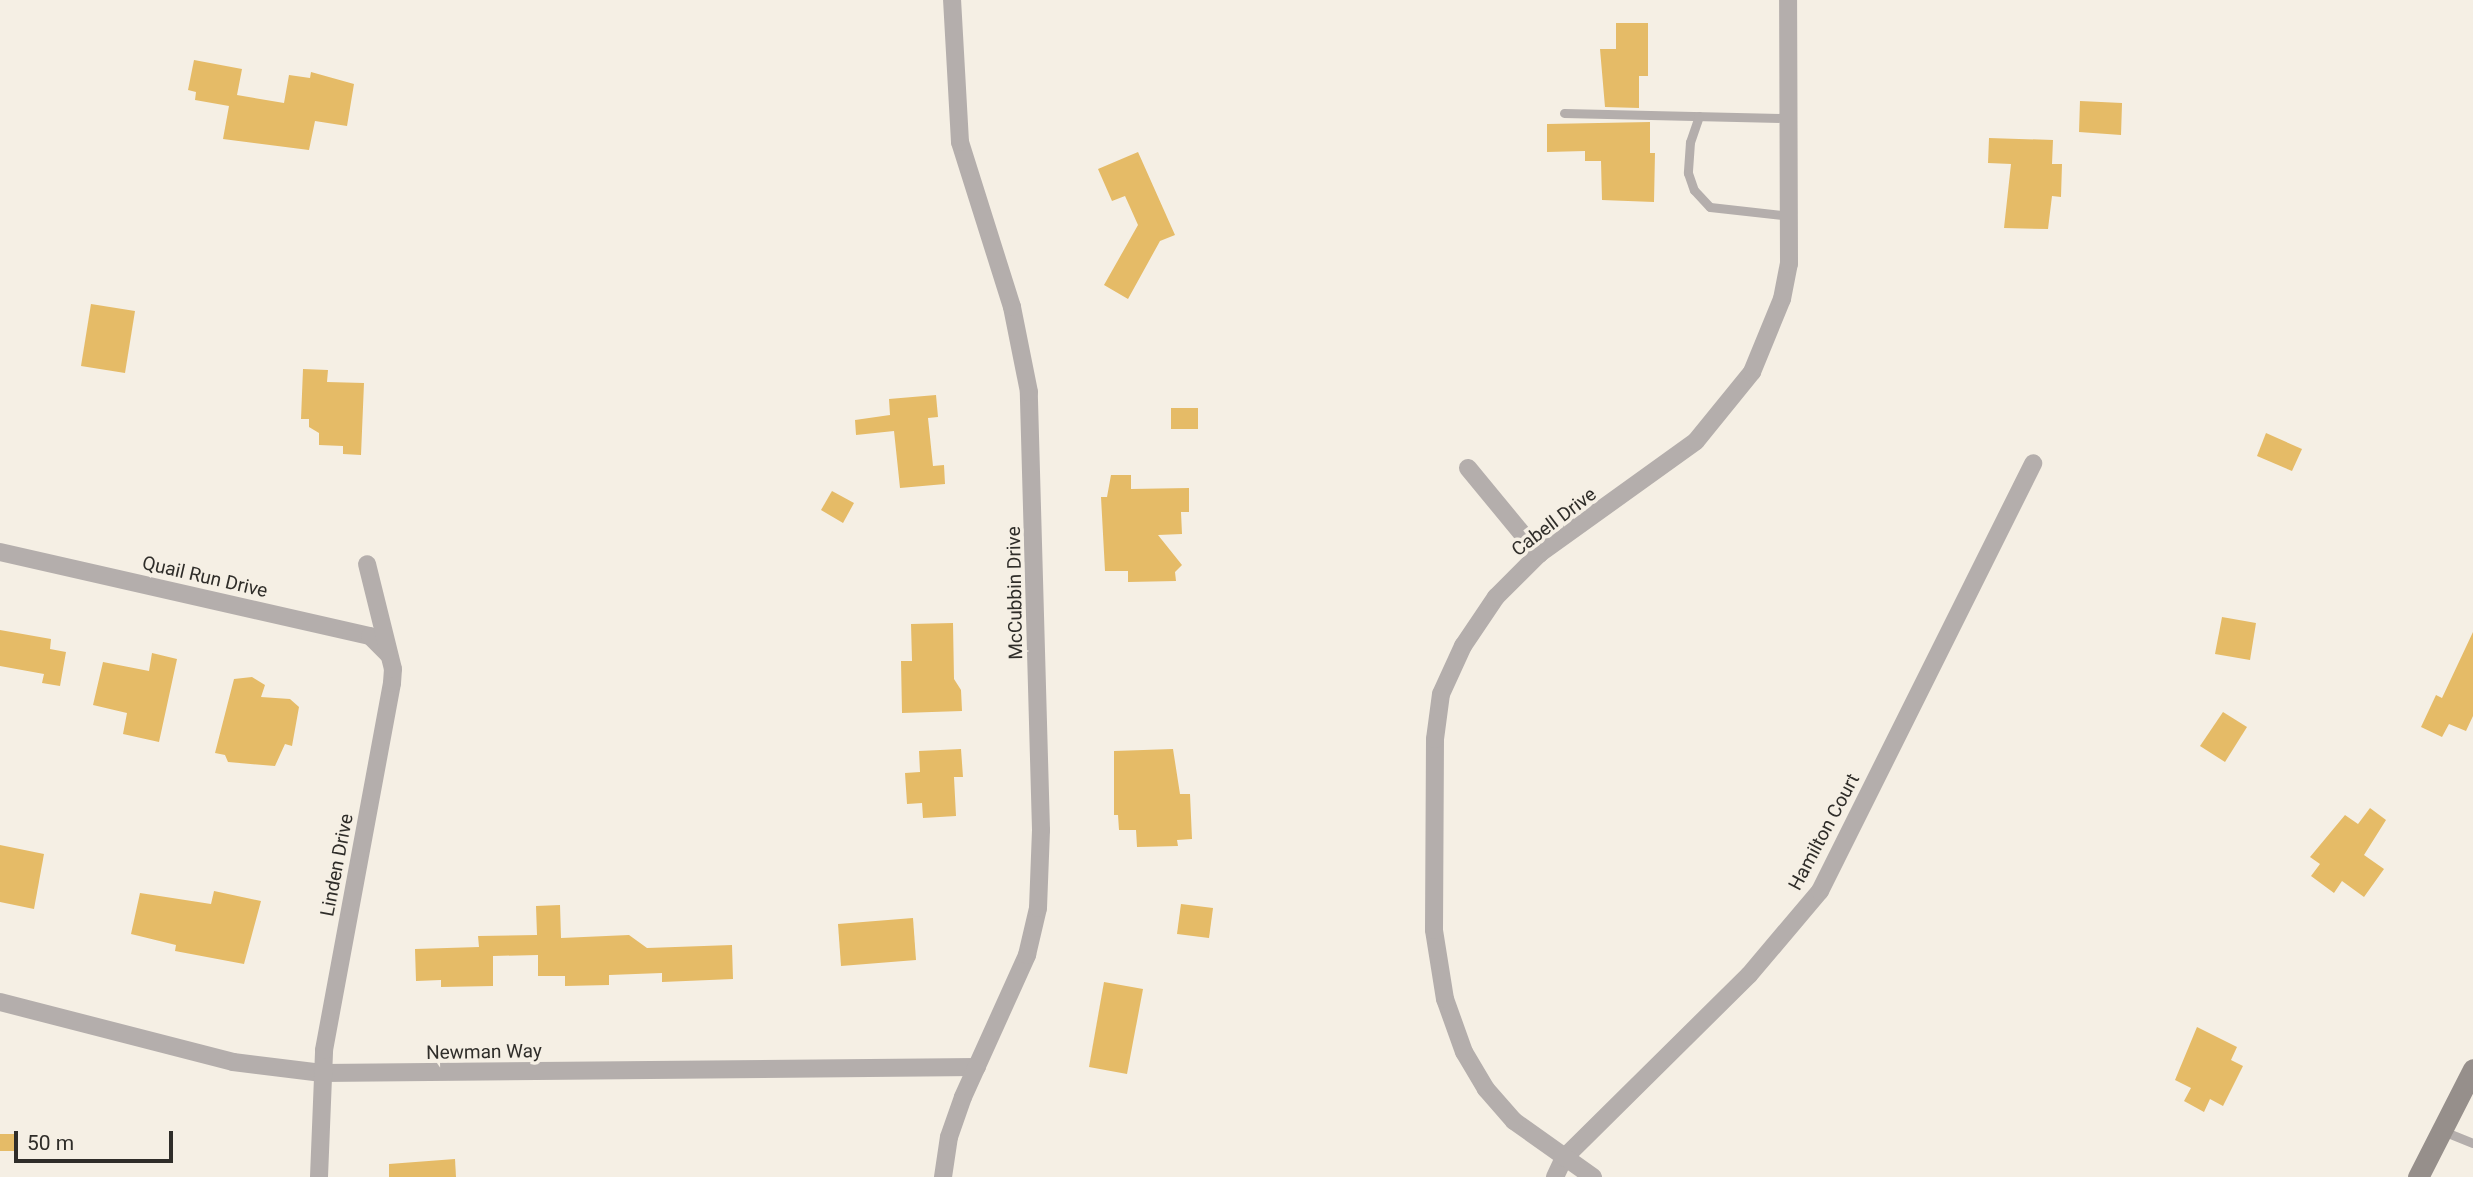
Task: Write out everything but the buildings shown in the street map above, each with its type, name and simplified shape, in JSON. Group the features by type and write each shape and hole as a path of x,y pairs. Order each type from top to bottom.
{"street":[{"name":"McCubbin Drive","path":"943,1177 949,1137 1027,955 1040,885 1033,449 1022,349 961,142 952,0"},
{"name":"Cabell Drive","path":"1593,1177 1514,1121 1486,1089 1464,1052 1445,999 1434,930 1435,739 1441,694 1462,646 1496,597 1539,554 1696,441 1730,404 1752,372 1782,299 1791,216 1788,0"},
{"name":"Hamilton Court","path":"1555,1177 1564,1158 1749,975 1820,891 2033,463"},
{"path":"1468,468 1539,554"},
{"name":"Quail Run Drive","path":"0,552 370,636 391,660"},
{"name":"Linden Drive","path":"319,1177 322,1073 392,683 391,660 367,564"},
{"name":"Newman Way","path":"0,1002 233,1062 322,1073 977,1067"},
{"path":"2418,1177 2472,1075"}],"lane":[{"path":"1564,113 1790,118"},
{"path":"1699,116 1690,142 1688,173 1694,190 1710,207 1791,216"},
{"path":"2442,1130 2473,1143"}]}
